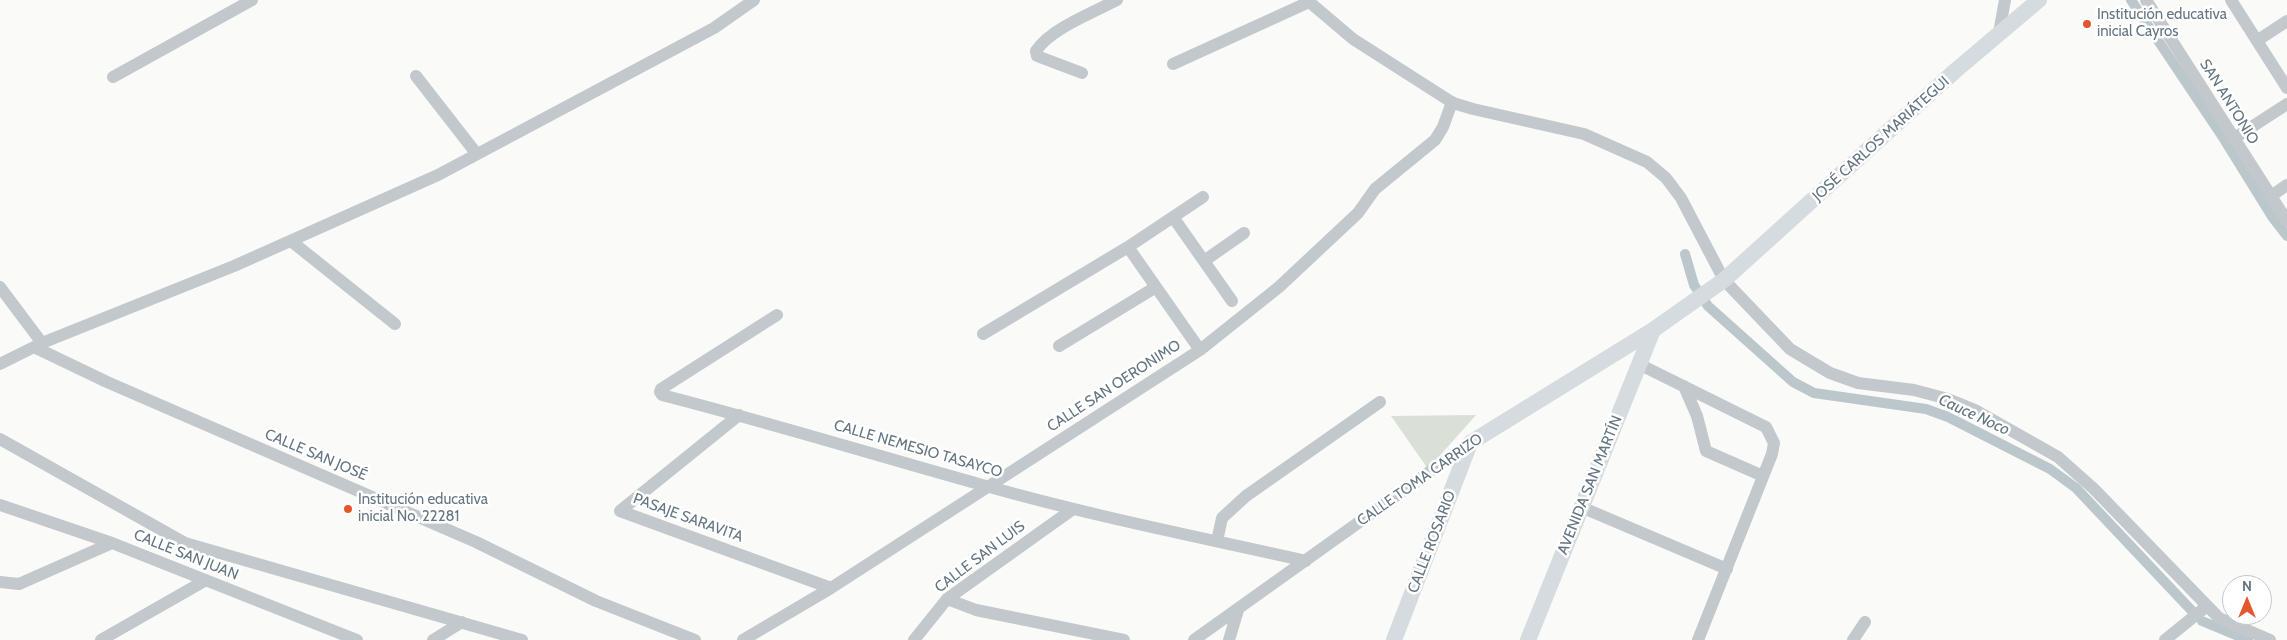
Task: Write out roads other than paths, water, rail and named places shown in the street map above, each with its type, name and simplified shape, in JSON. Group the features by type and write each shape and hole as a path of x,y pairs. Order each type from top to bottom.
{"main road":[{"name":"JOSÉ CARLOS MARIÁTEGUI","path":"1653,330 1712,288 1999,33 2039,0"},
{"name":"AVENIDA SAN MARTÍN","path":"1528,640 1653,330"},
{"name":"CALLE TOMA CARRIZO","path":"1470,443 1653,330"},
{"name":"CALLE ROSARIO","path":"1394,640 1470,443"}],"street":[{"path":"113,77 252,0"},
{"path":"0,364 38,345 234,266 438,174 714,28 754,0"},
{"path":"1082,73 1037,56 1036,51 1046,40 1061,29 1117,0"},
{"path":"1999,33 2006,0"},
{"path":"2231,0 2287,88"},
{"path":"1172,64 1308,1 1353,38 1452,102 1473,109 1584,134 1647,162 1666,178 1681,198 1712,288 1790,349 1830,373 1858,382 1914,390 1948,399 1975,410 2058,457 2094,489 2219,618 2270,640"},
{"name":"SAN ANTONIO","path":"2150,2 2233,139 2287,221"},
{"path":"2258,40 2287,21"},
{"path":"416,76 476,153"},
{"name":"CALLE SAN OERONIMO","path":"743,640 831,588 986,486 1200,350 1279,287 1358,213 1375,189 1435,140 1443,127 1452,102"},
{"path":"2233,139 2287,104"},
{"path":"2271,196 2287,185"},
{"path":"983,334 1128,247 1203,197"},
{"path":"1173,217 1232,302"},
{"path":"1204,261 1244,233"},
{"path":"290,241 395,324"},
{"path":"1128,247 1200,350"},
{"path":"0,288 38,345"},
{"path":"1059,346 1156,288"},
{"name":"CALLE NEMESIO TASAYCO","path":"776,315 661,389 662,395 1074,509 1306,561"},
{"name":"CALLE SAN JOSÉ","path":"38,345 106,382 476,542 596,601 695,640"},
{"path":"1639,364 1766,427 1774,443 1763,476 1698,640"},
{"path":"1684,386 1696,416 1706,451 1763,476"},
{"path":"1217,541 1222,518 1246,496 1380,402"},
{"name":"PASAJE SARAVITA","path":"739,415 620,511 831,588"},
{"path":"0,439 185,543 522,640"},
{"name":"CALLE TOMA CARRIZO","path":"1194,640 1470,443"},
{"name":"CALLE SAN JUAN","path":"0,505 112,542 357,640"},
{"path":"1581,507 1727,569"},
{"name":"CALLE SAN LUIS","path":"914,640 947,599 1074,509"},
{"path":"0,582 19,584 112,542"},
{"path":"101,640 206,580"},
{"path":"947,599 976,610 1124,640"},
{"path":"2165,640 2207,606"},
{"path":"1229,640 1238,610"},
{"path":"433,640 462,622"},
{"path":"1853,640 1865,622"}],"waterway":[{"path":"2131,0 2224,139 2273,218 2287,236"},
{"name":"Cauce Noco","path":"1685,254 1694,285 1708,306 1793,382 1814,393 1926,409 1948,417 2050,469 2076,488 2193,612"},
{"name":"Cauce Noco","path":"2202,621 2248,640"}],"place":[{"name":"Institución educativa inicial Cayros","path":"2087,24"},
{"name":"Institución educativa inicial No. 22281","path":"348,509"}]}
